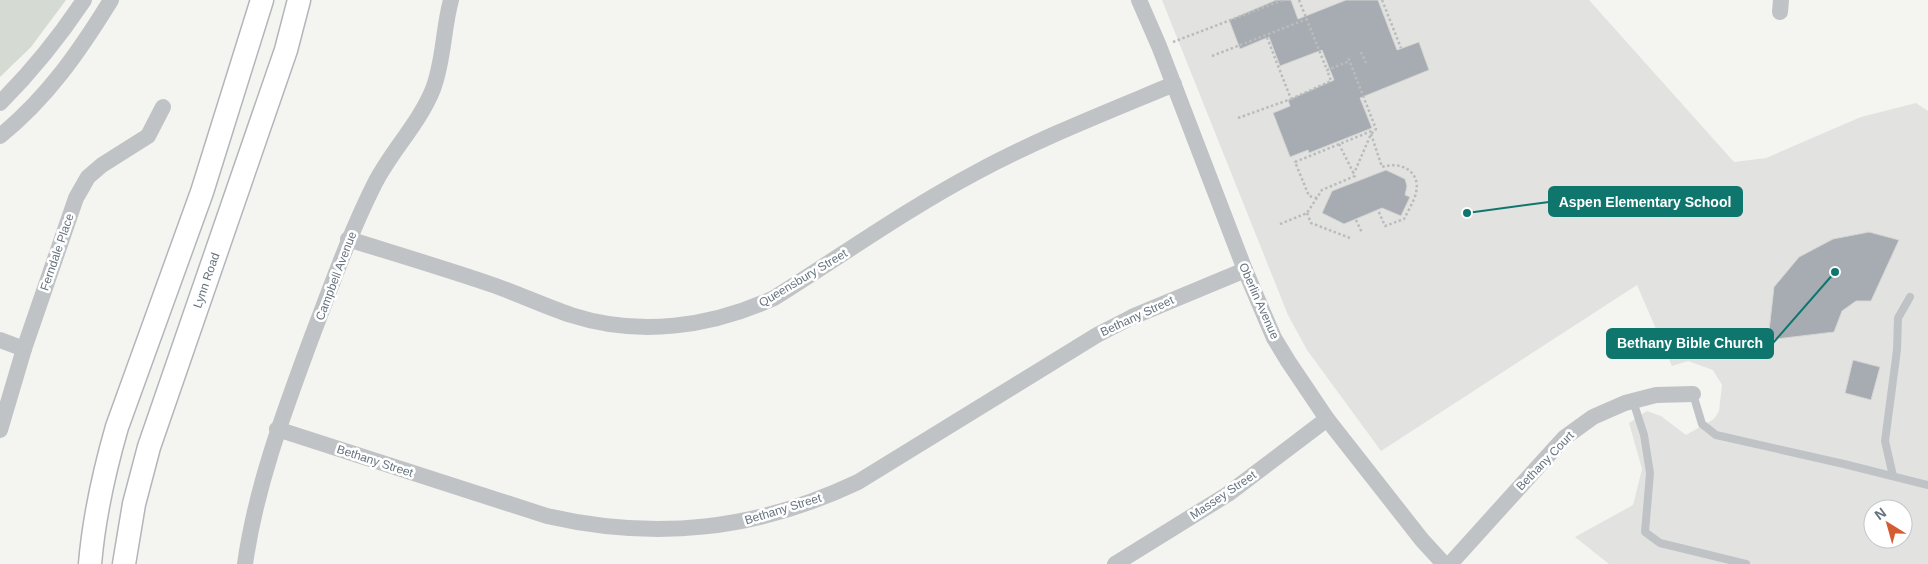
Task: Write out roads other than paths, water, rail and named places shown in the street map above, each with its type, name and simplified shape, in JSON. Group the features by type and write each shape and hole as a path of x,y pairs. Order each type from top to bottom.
{"main road":[{"path":"90,564 96,512 117,428 202,192 262,0"},
{"name":"Lynn Road","path":"124,564 134,504 149,447 286,50 298,0"}],"street":[{"path":"0,103 40,61 62,34 84,0"},
{"path":"0,136 31,108 63,73 111,0"},
{"name":"Campbell Avenue","path":"245,564 253,520 277,429 348,240 375,184 394,151 421,115 433,88 442,57 451,0"},
{"name":"Oberlin Avenue","path":"1140,0 1245,270 1274,338 1327,419 1422,540 1444,564"},
{"name":"Queensbury Street","path":"348,240 491,284 572,315 604,324 635,328 688,325 720,318 774,298 943,191 977,172 1035,143 1174,84"},
{"name":"Ferndale Place","path":"0,430 24,348 76,198 88,177 102,165 148,136 164,107"},
{"name":"Bethany Street","path":"277,429 547,516 571,521 648,530 677,530 749,521 831,495 858,482 1097,335 1132,317 1245,270"},
{"path":"0,340 24,348"},
{"name":"Bethany Court","path":"1450,564 1564,438 1593,417 1633,401 1656,395 1693,394"},
{"name":"Massey Street","path":"1115,564 1228,494 1327,419"}],"lane":[{"path":"1893,476 1885,440 1897,350 1898,318 1910,297"},
{"path":"1693,394 1702,424 1716,435 1928,485"},
{"path":"1633,401 1644,435 1650,473 1645,532 1660,543 1746,564"}],"place":[{"name":"Aspen Elementary School","path":"1467,213"},
{"name":"Bethany Bible Church","path":"1835,272"}]}
